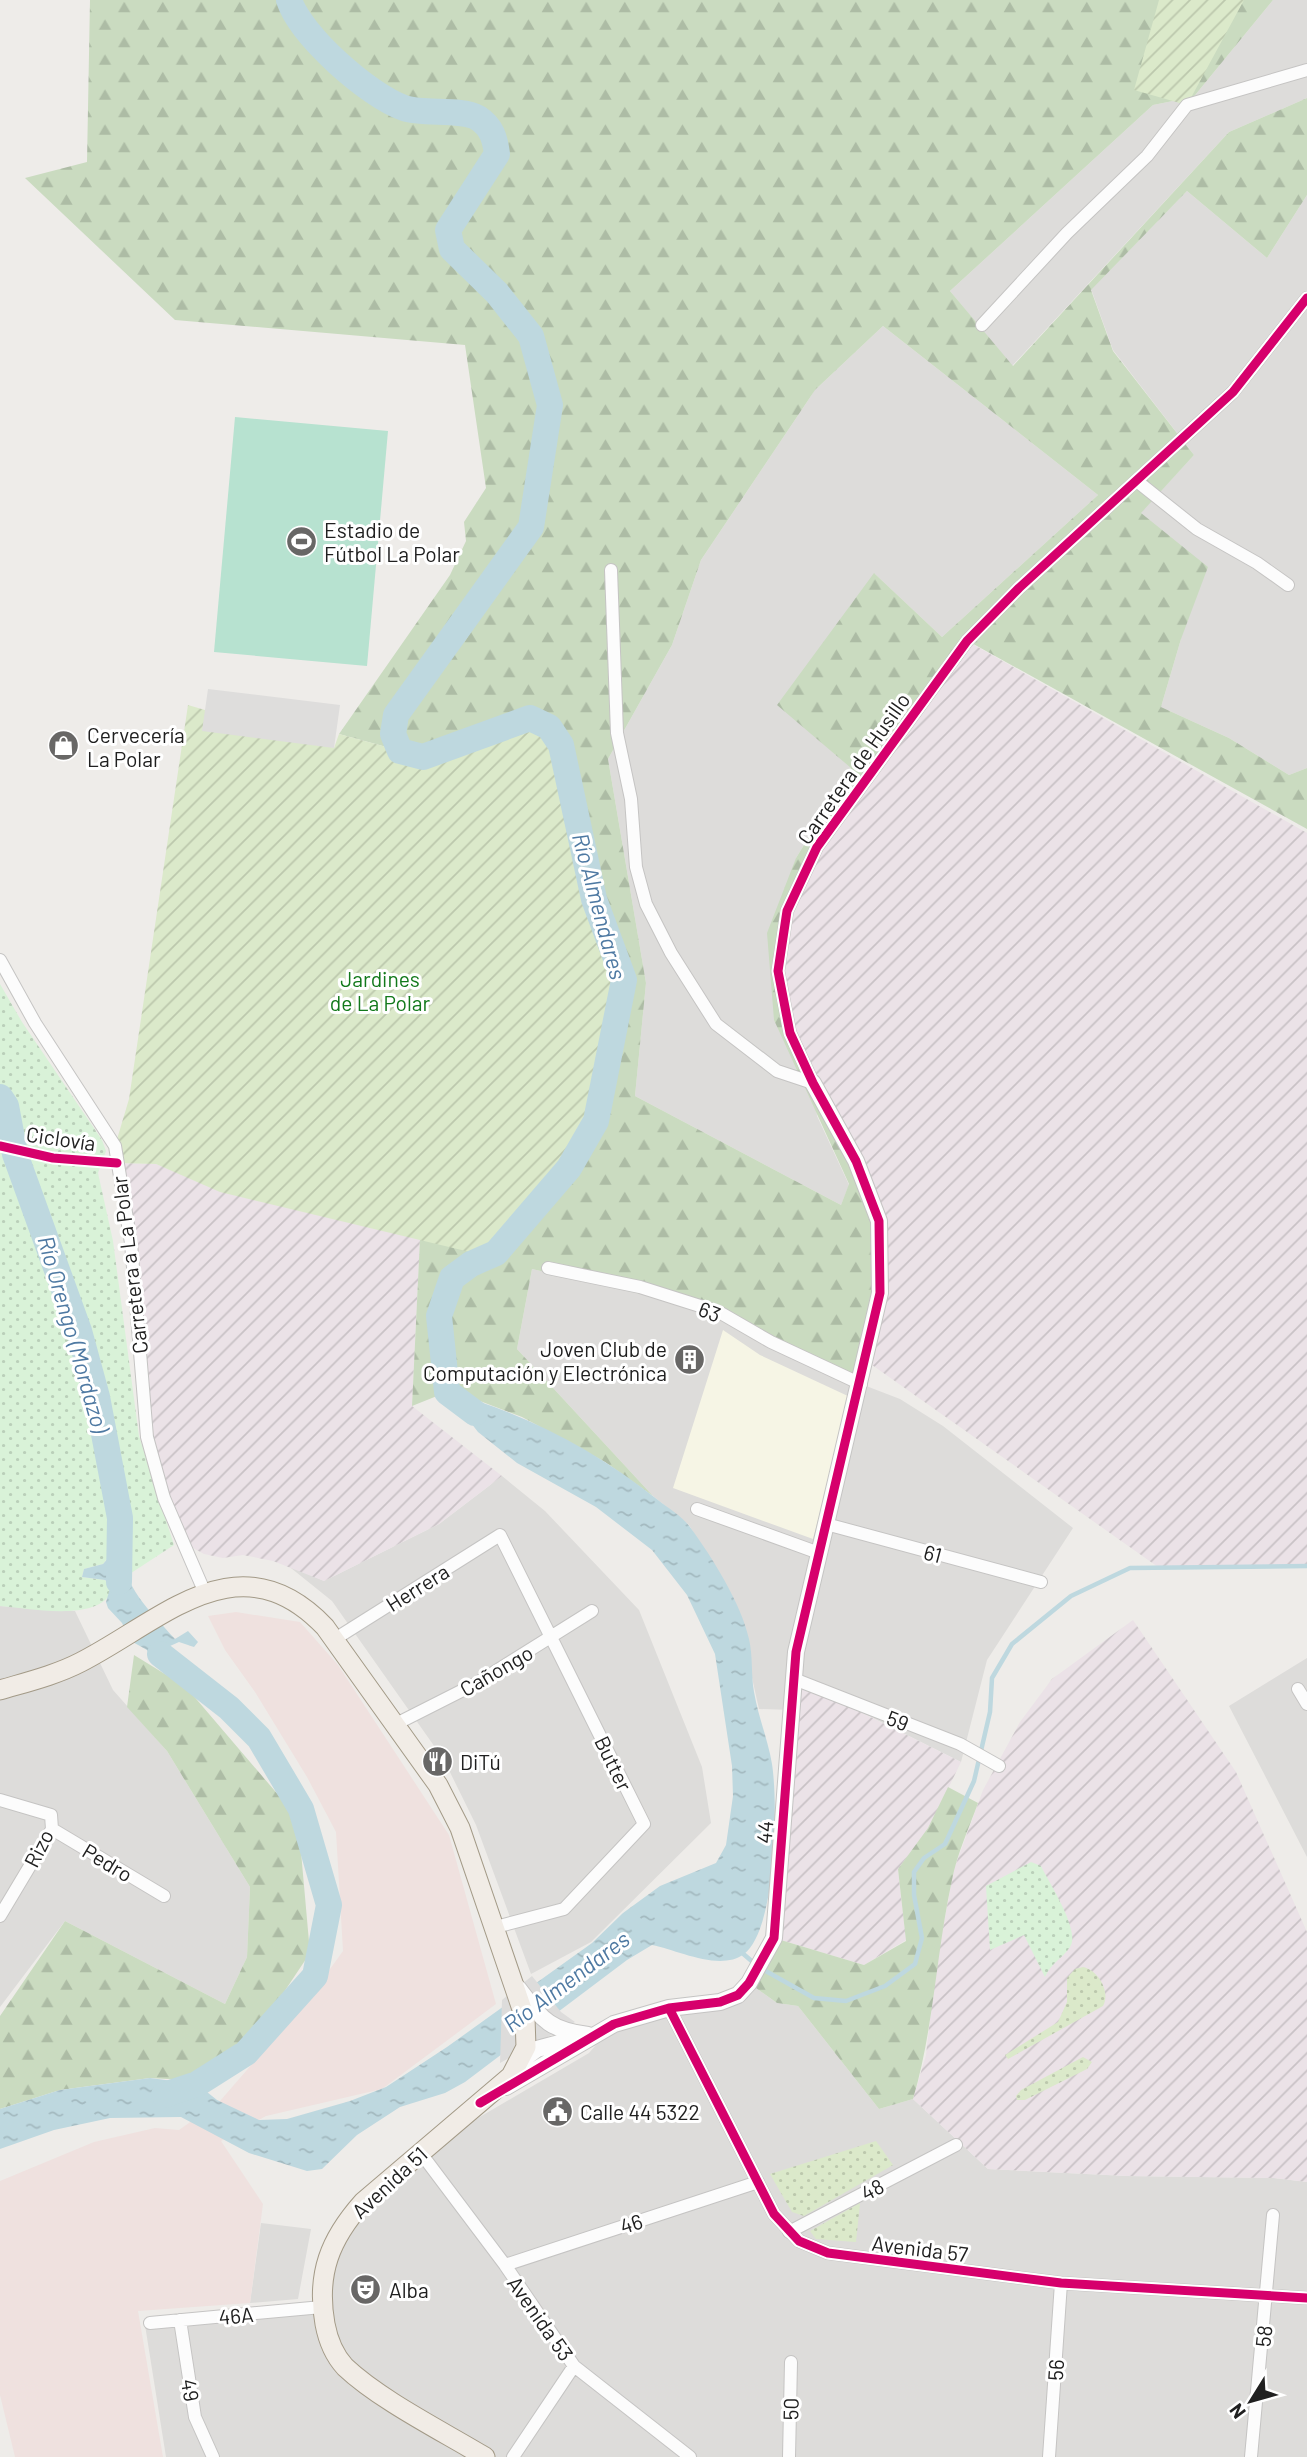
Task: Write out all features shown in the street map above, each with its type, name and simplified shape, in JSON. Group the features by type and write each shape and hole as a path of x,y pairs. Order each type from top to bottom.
{"main road":[{"path":"0,1690 75,1665 197,1595 242,1586 272,1591 315,1617 335,1639 396,1724 452,1810 517,1987 530,2045"},
{"name":"Avenida 51","path":"485,2457 344,2365 333,2350 322,2307 323,2275 335,2238 363,2202 511,2076 530,2045"}],"street":[{"path":"982,325 1068,233 1147,156 1187,105 1307,70"},
{"name":"Carretera de Husillo","path":"861,1384 880,1293 879,1221 856,1161 813,1083 790,1033 778,971 787,911 817,847 967,640 1019,588 1138,482 1233,392 1307,298"},
{"path":"1138,482 1197,529 1257,563 1288,585"},
{"path":"611,570 617,733 631,799 636,867 646,904 671,953 716,1024 777,1071 813,1083"},
{"name":"Carretera a La Polar","path":"0,960 35,1023 115,1146 131,1244 147,1437 164,1498 197,1595"},
{"name":"63","path":"548,1268 640,1287 719,1312 771,1342 861,1384"},
{"name":"44","path":"480,2103 593,2033 669,2008 720,2002 738,1995 749,1983 774,1938 796,1652 861,1384"},
{"path":"697,1509 819,1553"},
{"name":"61","path":"826,1524 1041,1582"},
{"name":"Butter","path":"496,1927 564,1909 644,1824 500,1535"},
{"name":"Herrera","path":"335,1639 500,1535"},
{"name":"Cañongo","path":"396,1724 477,1683 592,1611"},
{"name":"59","path":"794,1679 960,1744 999,1766"},
{"path":"1298,1689 1307,1704"},
{"name":"Rizo","path":"0,1800 51,1815 52,1829 0,1916"},
{"name":"Pedro","path":"52,1829 164,1896"},
{"path":"517,1987 538,2013 558,2031 593,2033"},
{"name":"Avenida 57","path":"669,2008 774,2214 789,2232 809,2247 828,2253 1061,2283 1307,2298"},
{"path":"530,2045 593,2033"},
{"path":"530,2045 562,2052"},
{"name":"48","path":"789,2232 956,2145"},
{"name":"Avenida 53","path":"420,2152 505,2265 574,2366 690,2457"},
{"name":"46","path":"505,2265 758,2182"},
{"name":"58","path":"1251,2457 1273,2215"},
{"name":"56","path":"1049,2457 1061,2283"},
{"name":"46A","path":"150,2323 322,2307"},
{"name":"49","path":"180,2320 195,2417 214,2457"},
{"name":"50","path":"789,2457 791,2362"},
{"path":"513,2457 574,2366"}],"shaded area":[{"path":"1273,0 1307,0 1307,98 1229,132 1012,366 950,291 1153,105 1173,101 1187,105"},
{"path":"1187,191 1267,258 1307,195 1307,768 1289,775 1229,738 1161,707 1181,639 1140,513 1194,455 1113,350 1091,289"},
{"path":"883,326 1098,495 942,637 875,574 856,602 851,767 796,858 817,1116 849,1185 841,1205 635,1096 646,983 608,759 672,645 701,560 815,390"},
{"path":"967,641 1307,833 1307,1566 1158,1567 865,1360 879,1221 790,1033 778,971 787,911 817,847"},
{"path":"208,689 340,705 334,748 202,731"},
{"path":"117,1163 156,1164 186,1176 420,1239 412,1406 502,1476 439,1524 324,1581 273,1561 243,1555 223,1558 204,1554 184,1543 147,1437"},
{"path":"532,1269 719,1312 861,1384 900,1399 943,1426 1073,1528 987,1660 961,1762 795,1679 792,1710 759,1709 735,1601 689,1525 653,1496 517,1349"},
{"path":"723,1330 760,1355 850,1397 813,1539 673,1488"},
{"path":"502,1476 545,1511 639,1610 702,1767 711,1823 591,1942 531,1974 476,1825 444,1760 332,1601 286,1564 324,1581 439,1524"},
{"path":"0,1606 75,1611 113,1690 167,1751 250,1887 247,1957 225,2004 65,1921 0,2007"},
{"path":"236,1612 300,1622 338,1665 449,1835 496,2004 382,2089 266,2116 221,2141 263,2204 250,2303 138,2311 163,2457 15,2457 0,2395 0,2181 94,2142 155,2128 179,2130 220,2101 307,2001 343,1951 336,1832 307,1777 255,1692 225,1650 208,1616"},
{"path":"1133,1620 1236,1772 1307,1932 1307,2182 1274,2178 1127,2176 988,2169 913,2099 926,2055 936,1965 954,1869 983,1790 1020,1722 1052,1679"},
{"path":"1307,1658 1307,1857 1229,1706"},
{"path":"794,1679 961,1762 929,1828 898,1869 906,1940 864,1965 774,1938"},
{"path":"749,1983 777,2003 798,2006 879,2109 913,2099 988,2169 1127,2176 1274,2178 1307,2182 1307,2457 166,2457 145,2325 322,2307 326,2257 420,2152 589,2053 614,2024 720,2002"},
{"path":"261,2223 311,2229 298,2299 250,2303"}],"green space":[{"path":"90,0 1273,0 1187,105 1173,101 1153,105 950,291 1013,366 1229,132 1307,98 1307,195 1267,258 1187,191 1091,290 1113,351 1194,455 1141,513 1208,567 1181,639 1161,707 1229,738 1289,775 1307,768 1307,829 968,641 817,847 787,911 778,971 790,1033 879,1221 880,1293 861,1384 719,1312 532,1269 517,1349 653,1496 605,1462 522,1417 472,1398 447,1392 412,1406 420,1239 624,980 594,899 577,827 530,718 423,757 339,734 450,575 466,541 464,522 486,488 465,345 175,320 25,178 87,162","holes":["883,326 1098,495 942,637 874,573 777,705 851,768 796,858 767,933 774,1020 849,1184 841,1205 635,1096 646,983 608,759 672,645 701,560 815,390"]},
{"path":"1159,0 1244,0 1187,105 1134,90"},
{"name":"Estadio de Fútbol La Polar","path":"235,417 388,431 367,666 214,652"},
{"name":"Jardines de La Polar","path":"188,705 334,748 339,734 423,757 530,718 549,727 561,745 594,899 624,980 596,1121 569,1168 496,1253 470,1252 220,1192 156,1164 117,1163 115,1146 129,1099"},
{"path":"0,984 22,1022 102,1140 106,1151 98,1173 113,1241 139,1436 174,1545 125,1577 122,1567 110,1555 103,1564 84,1569 82,1577 105,1580 112,1590 105,1600 93,1607 79,1610 45,1611 0,1606"},
{"path":"134,1655 186,1687 298,1818 310,1953 252,2040 184,2080 150,2078 60,2090 0,2109 0,2016 65,1921 225,2004 247,1957 250,1887 167,1751 127,1707"},
{"path":"948,1787 978,1803 952,1880 926,2045 913,2099 879,2109 798,2006 777,2003 749,1983 774,1938 864,1965 906,1941 898,1869 928,1828"},
{"path":"1031,1862 1041,1866 1063,1907 1071,1930 1070,1947 1045,1977 1024,1935 990,1950 986,1886"},
{"path":"1083,1967 1094,1972 1102,1982 1105,1994 1103,2006 1008,2059 1005,2055 1058,2022 1067,2002 1067,1978 1075,1969"},
{"path":"1083,2057 1092,2062 1087,2069 1025,2100 1017,2100 1016,2096 1021,2090"},
{"path":"876,2141 893,2165 804,2216 792,2212 770,2174"},
{"path":"860,2203 856,2242 816,2239 810,2231"}],"water":[{"path":"447,1392 531,1422 610,1465 690,1527 725,1581 740,1611 749,1639 754,1692 774,1782 773,1864 763,1919 755,1940 744,1954 723,1961 699,1958 652,1945 627,1960 465,2082 445,2093 400,2107 357,2135 322,2169 307,2171 249,2153 181,2117 110,2118 54,2130 0,2149 0,2109 60,2090 150,2078 197,2084 217,2100 259,2120 287,2119 350,2101 386,2087 447,2047 592,1943 623,1913 660,1886 716,1863 726,1845 733,1796 732,1766 715,1654 687,1595 652,1550 596,1507 517,1463 478,1432"},
{"path":"118,1547 132,1587 147,1607 175,1639 188,1631 198,1642 194,1647 179,1642 170,1646 176,1660 191,1667 181,1682 155,1666 147,1650 131,1641 122,1623 108,1608 106,1602 111,1585 105,1580 82,1577 84,1569 103,1564"}],"pier":[{"path":"532,1976 561,2012 575,2022 500,2063 502,2000"}],"waterway":[{"name":"Río Almendares","path":"289,0 321,47 373,91 412,110 471,115 490,129 497,154 448,230 452,249 497,293 531,336 550,405 531,527 396,715 393,734 400,751 423,757 530,718 549,727 561,745 594,899 624,980 596,1121 569,1168 496,1253 471,1264 452,1278 439,1316 447,1392 475,1413"},
{"name":"Río Orengo (Mordazo)","path":"0,1097 6,1106 15,1154 79,1331 97,1397 120,1518 119,1582"},
{"path":"762,1969 814,1998 846,2001 885,1986 915,1964 922,1938 914,1895 914,1872 924,1858 945,1844 974,1781 990,1712 992,1678 1012,1644 1071,1596 1130,1568 1307,1566"},
{"name":"Río Orengo (Mordazo)","path":"160,1654 229,1708 259,1738 301,1809 329,1905 315,1976 246,2053 197,2084 164,2095"},
{"path":"740,1951 755,1964"}],"cycle path":[{"path":"480,2103 614,2024 669,2008 720,2002 738,1995 749,1983 774,1938 796,1652 880,1293 879,1221 856,1161 813,1083 790,1033 778,971 787,911 817,847 967,641 1019,588 1233,392 1307,298"},
{"name":"Ciclovía","path":"0,1146 53,1158 117,1163"},
{"path":"669,2008 774,2214 799,2241 828,2253 1061,2283 1307,2298"}],"place":[{"name":"Estadio de Fútbol La Polar","path":"301,541"},
{"name":"Cervecería La Polar","path":"64,746"},
{"name":"Joven Club de Computación y Electrónica","path":"690,1360"},
{"name":"DiTú","path":"437,1761"},
{"name":"Calle 44 5322","path":"557,2111"},
{"name":"Alba","path":"366,2289"}]}
